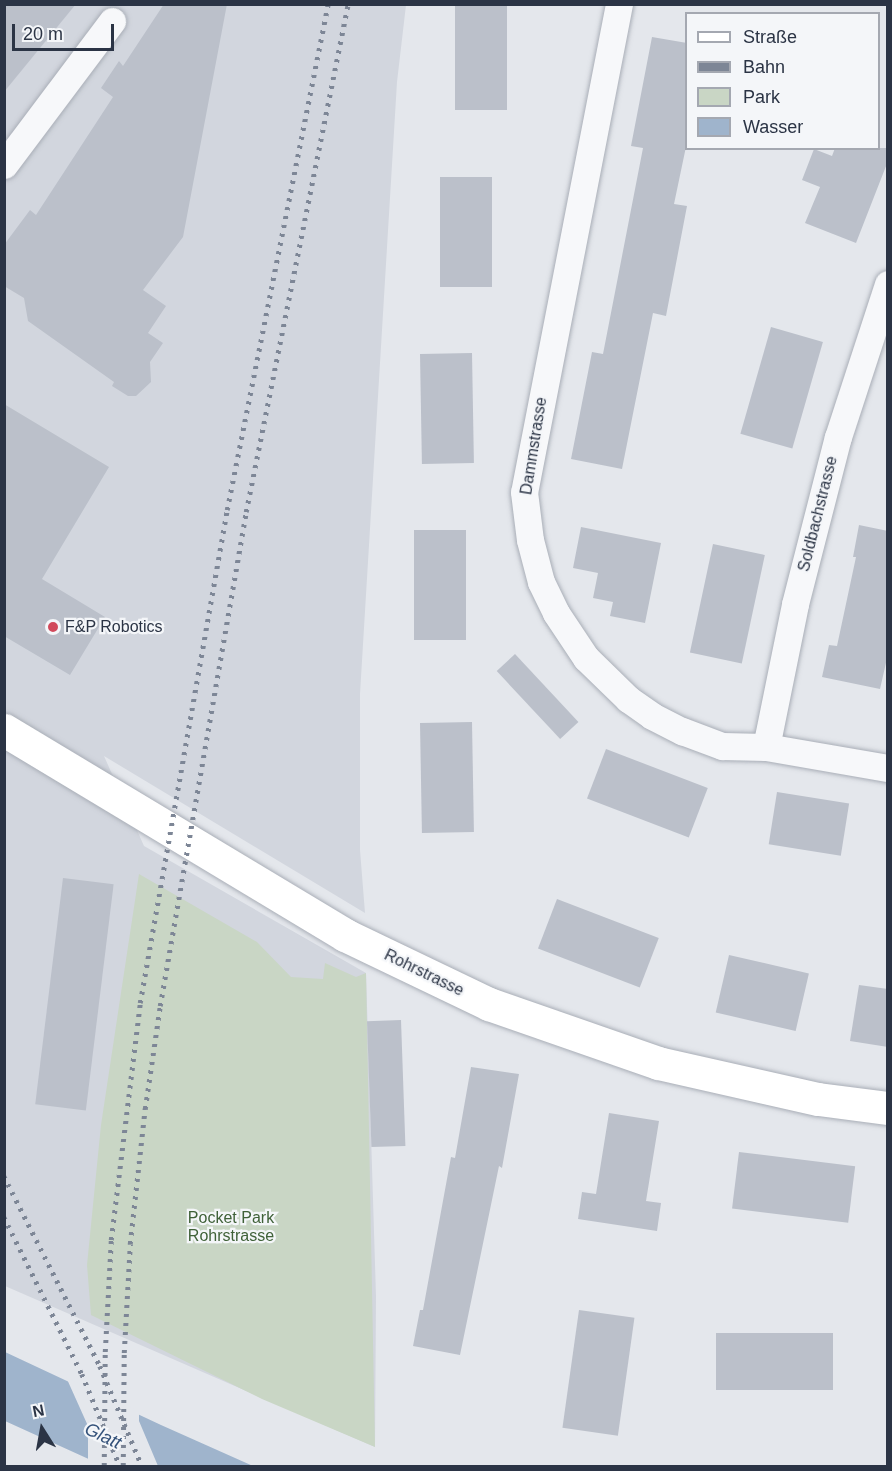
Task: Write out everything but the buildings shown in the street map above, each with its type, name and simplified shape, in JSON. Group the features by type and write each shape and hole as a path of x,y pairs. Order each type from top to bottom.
{"main road":[{"name":"Rohrstrasse","path":"4,730 345,935 489,1004 658,1064 818,1099 888,1108"}],"street":[{"name":"Dammstrasse","path":"619,4 524,492 530,540 541,582 570,637 606,680 628,699 682,732 722,746 765,747 888,768"},
{"path":"4,165 112,21"},
{"name":"Soldbachstrasse","path":"765,747 795,604 838,437 888,284"}],"shaded area":[{"path":"5,5 406,5 397,82 360,694 360,850 365,913 104,756 144,846 366,973 376,1296 375,1447 5,1286"}],"green space":[{"name":"Pocket Park Rohrstrasse","path":"139,874 257,942 291,977 323,979 325,963 356,977 366,973 375,1447 262,1399 91,1315 87,1265 101,1125"}],"water":[{"name":"Glatt","path":"5,1352 253,1466 104,1466 5,1421"}],"pier":[{"path":"66,1377 139,1411 139,1421 158,1466 97,1466 88,1463 88,1426"}],"railway":[{"path":"104,1466 105,1352 111,1240 140,1003 227,510 328,4"},
{"path":"123,1466 124,1353 130,1244 145,1109 160,1006 246,512 348,4"},
{"path":"4,1176 100,1366 142,1466"},
{"path":"4,1217 82,1374 120,1466"}],"place":[{"name":"F&P Robotics","path":"53,627"}]}
